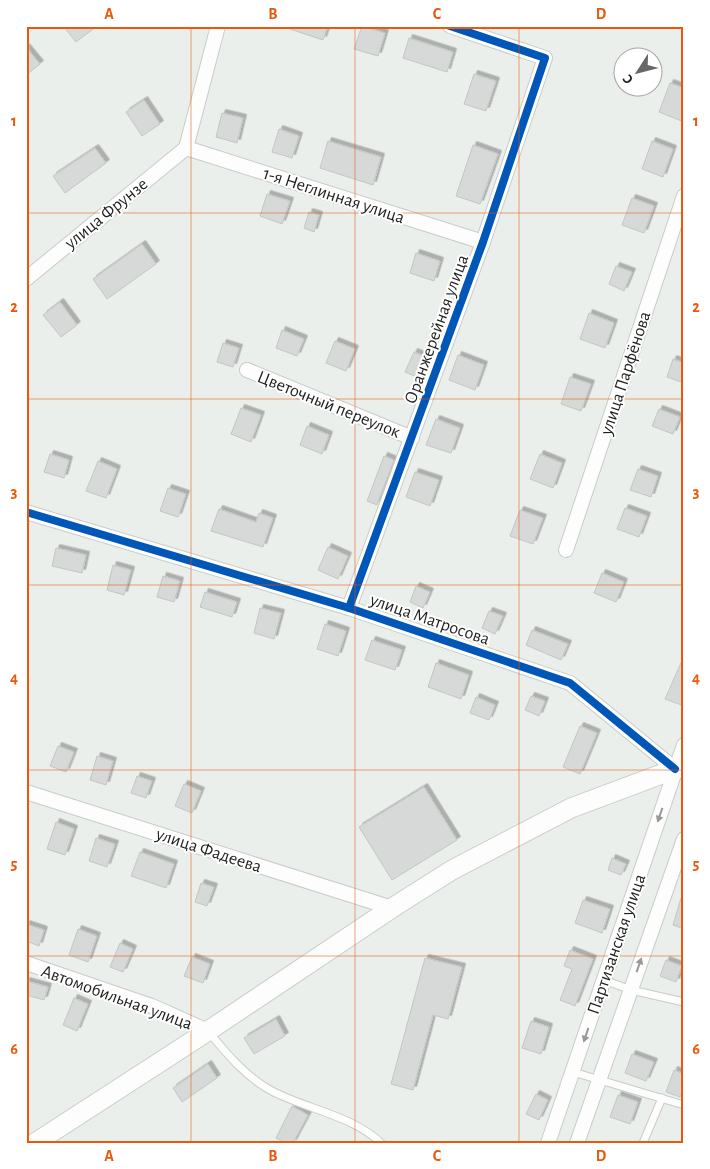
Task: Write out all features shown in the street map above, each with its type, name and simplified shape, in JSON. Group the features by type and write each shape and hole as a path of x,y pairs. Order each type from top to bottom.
{"main road":[{"path":"35,1143 452,870 571,808 680,768"}],"street":[{"path":"186,148 218,26"},
{"name":"Оранжерейная улица","path":"349,608 483,242 545,58 450,26"},
{"name":"1-я Неглинная улица","path":"186,148 483,242"},
{"name":"улица Фрунзе","path":"26,279 186,148"},
{"name":"улица Парфёнова","path":"566,550 684,196"},
{"name":"Цветочный переулок","path":"246,370 412,438"},
{"name":"улица Матросова","path":"26,512 349,608 570,683 680,768"},
{"name":"Партизанская улица","path":"548,1143 680,768 684,745"},
{"name":"улица Фадеева","path":"26,792 392,908"},
{"name":"Партизанская улица","path":"577,1143 684,839"},
{"name":"Автомобильная улица","path":"26,964 152,1006 208,1031"}],"lane":[{"path":"604,980 630,990 684,1002"},
{"path":"208,1031 235,1063 269,1089 336,1116 373,1135 382,1143"},
{"path":"573,1072 684,1105"},
{"path":"643,1143 662,1098"}],"building":[{"path":"63,26 97,26 76,42"},
{"path":"287,26 328,26 323,40 287,28"},
{"path":"362,26 385,33 378,56 354,49"},
{"path":"409,38 453,52 447,72 403,58"},
{"path":"26,47 40,64 26,75"},
{"path":"474,74 496,81 486,111 464,104"},
{"path":"670,83 684,88 684,122 659,112"},
{"path":"144,100 160,124 142,136 126,112"},
{"path":"222,113 243,118 237,143 216,137"},
{"path":"279,129 299,136 292,158 272,152"},
{"path":"328,141 381,157 373,185 320,168"},
{"path":"652,141 673,149 663,177 642,169"},
{"path":"473,145 498,154 480,204 456,196"},
{"path":"95,148 106,163 65,193 53,176"},
{"path":"267,194 290,201 282,224 260,216"},
{"path":"632,198 654,206 644,233 622,225"},
{"path":"309,212 319,215 314,232 304,228"},
{"path":"142,244 156,264 107,299 93,279"},
{"path":"416,253 440,261 434,281 410,273"},
{"path":"616,266 632,272 624,291 609,284"},
{"path":"60,302 77,325 61,337 43,315"},
{"path":"589,313 614,323 605,348 580,339"},
{"path":"282,330 304,339 297,356 276,348"},
{"path":"335,341 355,349 346,371 326,363"},
{"path":"223,343 239,348 233,367 217,362"},
{"path":"414,352 426,357 417,377 405,372"},
{"path":"458,355 484,365 475,390 449,380"},
{"path":"673,359 684,363 684,383 667,377"},
{"path":"570,377 591,384 581,411 561,404"},
{"path":"241,408 261,415 251,442 231,434"},
{"path":"659,409 680,417 673,434 652,426"},
{"path":"436,419 460,428 451,453 426,445"},
{"path":"307,426 329,435 322,454 300,445"},
{"path":"50,454 69,460 64,478 44,472"},
{"path":"540,454 562,463 553,488 530,479"},
{"path":"384,456 394,460 377,505 367,501"},
{"path":"98,461 117,469 106,498 86,491"},
{"path":"638,469 658,476 651,497 630,490"},
{"path":"415,472 439,480 430,506 406,497"},
{"path":"168,488 186,494 178,517 160,511"},
{"path":"625,508 647,516 639,537 617,529"},
{"path":"219,509 256,522 259,513 273,518 263,547 211,531"},
{"path":"520,510 543,518 533,544 510,536"},
{"path":"328,547 348,556 338,579 318,570"},
{"path":"56,548 86,555 82,573 52,566"},
{"path":"113,565 131,570 124,595 107,590"},
{"path":"602,573 624,582 616,602 594,593"},
{"path":"163,576 180,581 174,602 157,597"},
{"path":"416,586 430,592 423,608 410,602"},
{"path":"205,592 237,602 232,617 200,607"},
{"path":"260,608 281,613 274,639 254,633"},
{"path":"489,611 503,616 495,634 482,628"},
{"path":"325,624 346,631 338,656 317,649"},
{"path":"532,630 568,644 561,660 526,645"},
{"path":"372,640 402,650 395,670 365,660"},
{"path":"684,656 684,706 665,699"},
{"path":"436,663 469,675 461,699 428,687"},
{"path":"531,696 545,701 539,716 525,710"},
{"path":"476,697 495,705 489,720 470,713"},
{"path":"580,726 597,733 580,774 563,767"},
{"path":"58,746 74,752 66,772 50,766"},
{"path":"97,756 113,761 106,785 90,780"},
{"path":"137,776 152,781 146,798 131,793"},
{"path":"184,784 201,791 192,813 175,806"},
{"path":"424,787 457,840 392,880 359,827"},
{"path":"56,822 74,829 65,855 47,849"},
{"path":"96,838 115,844 107,867 89,861"},
{"path":"140,852 174,864 166,888 131,876"},
{"path":"612,858 626,864 621,875 608,870"},
{"path":"201,883 214,887 207,906 195,902"},
{"path":"681,898 684,898 684,929 673,925"},
{"path":"583,900 610,909 602,933 575,923"},
{"path":"26,924 44,930 39,946 26,941"},
{"path":"78,929 97,936 88,962 69,955"},
{"path":"120,943 133,949 123,972 110,967"},
{"path":"570,950 593,959 575,1006 560,1000 572,969 564,966"},
{"path":"192,957 210,964 203,983 184,976"},
{"path":"425,958 462,967 448,1019 433,1015 413,1090 391,1084"},
{"path":"666,960 682,966 676,982 660,976"},
{"path":"26,981 48,987 44,1000 26,995"},
{"path":"74,998 88,1004 77,1031 63,1025"},
{"path":"276,1019 285,1036 254,1054 244,1038"},
{"path":"531,1021 549,1027 541,1054 522,1048"},
{"path":"632,1054 654,1062 646,1081 625,1073"},
{"path":"208,1064 217,1078 182,1102 173,1088"},
{"path":"674,1070 684,1074 684,1088 680,1097 666,1092"},
{"path":"536,1094 548,1100 539,1120 526,1114"},
{"path":"618,1095 638,1102 630,1124 610,1117"},
{"path":"292,1106 308,1115 293,1143 286,1143 276,1138"}],"cycle path":[{"path":"349,608 483,242 545,58 450,26"},
{"path":"26,512 349,608 570,683 675,769"}]}
